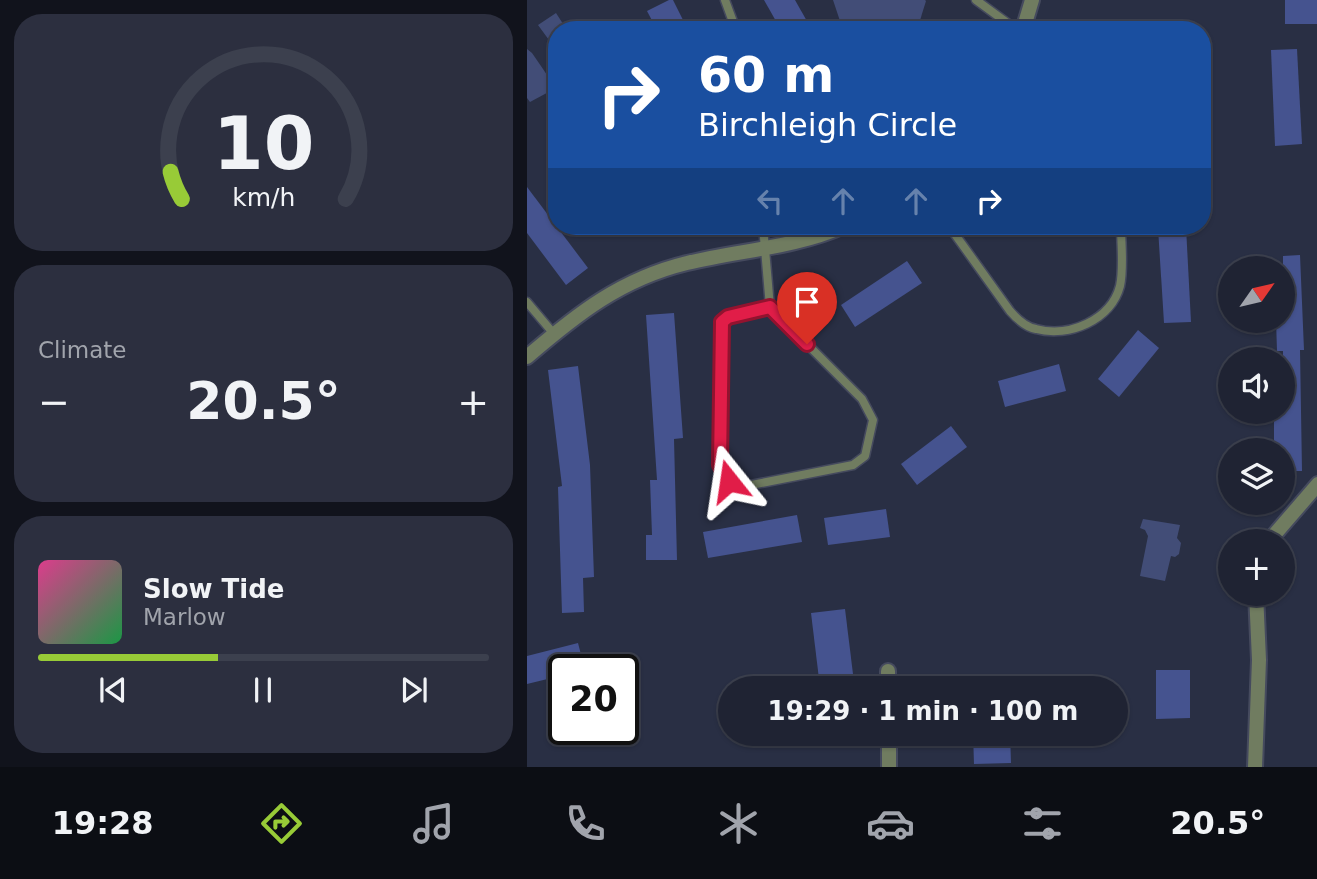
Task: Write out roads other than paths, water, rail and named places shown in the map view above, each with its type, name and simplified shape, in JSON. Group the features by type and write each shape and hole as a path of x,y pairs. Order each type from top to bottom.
{"street":[{"path":"1026,21 1032,0"},
{"path":"527,357 588,306 649,275 694,261 765,249 819,235"},
{"path":"1278,529 1317,484"},
{"path":"1255,767 1259,660 1257,606"},
{"path":"888,671 888,676"},
{"path":"889,746 889,767"}],"lane":[{"path":"725,0 733,21"},
{"path":"976,0 1005,21"},
{"path":"764,235 770,307 862,399 873,420 865,456 853,465 746,486 737,485 723,475 720,465 722,322 728,317 770,307"},
{"path":"955,235 1020,322 1035,329 1055,332 1089,323 1106,310 1113,300 1120,285 1121,235"},
{"path":"527,302 554,334"}]}
